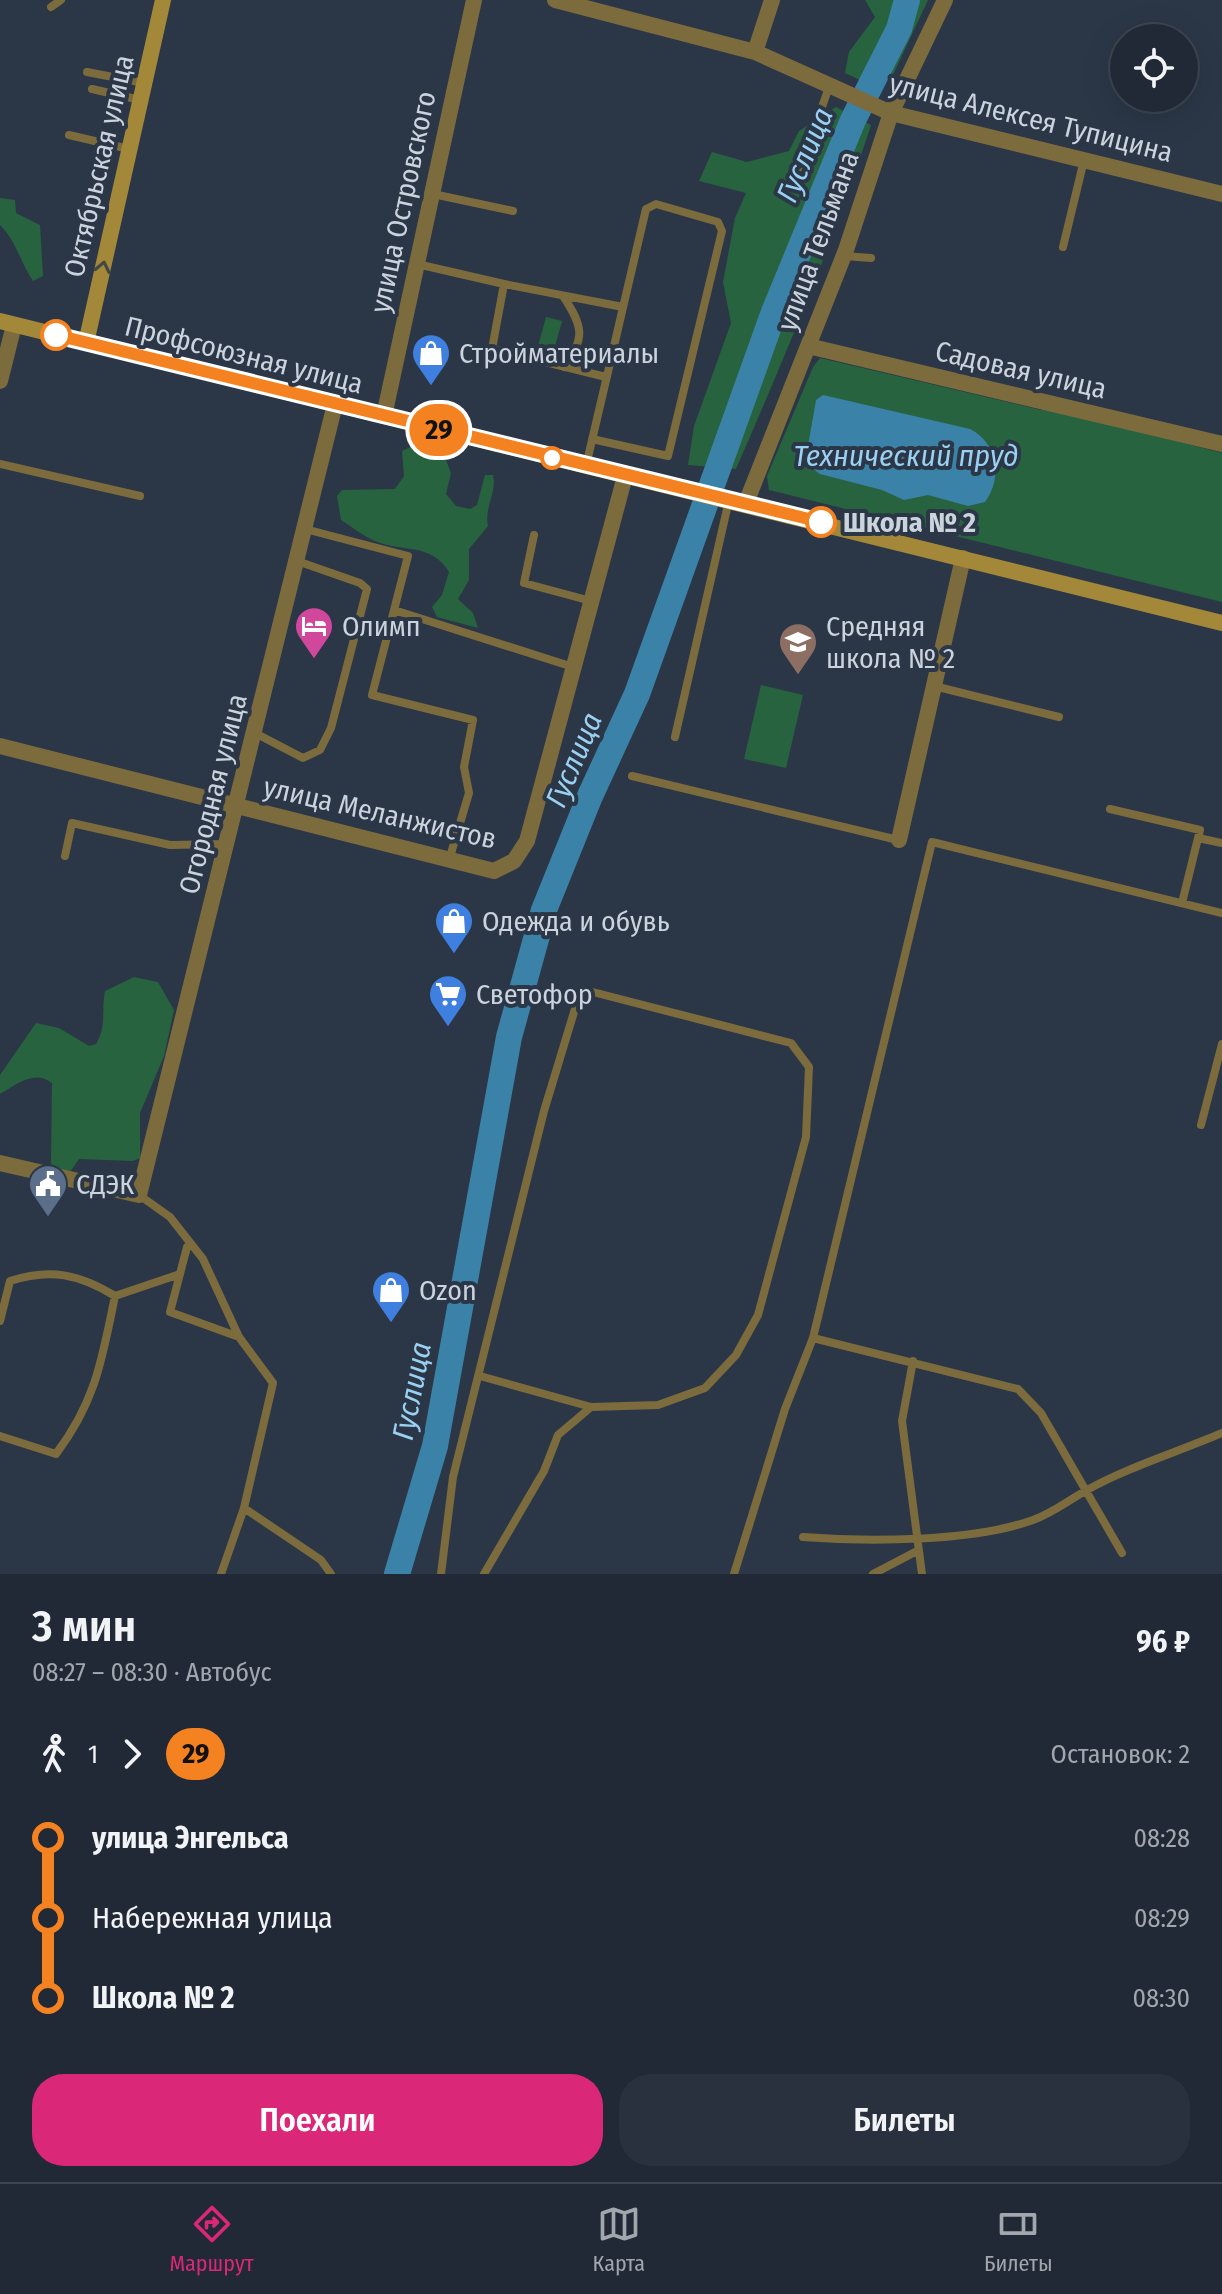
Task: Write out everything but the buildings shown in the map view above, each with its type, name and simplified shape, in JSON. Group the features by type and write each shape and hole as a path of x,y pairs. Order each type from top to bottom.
{"main road":[{"name":"Октябрьская улица","path":"86,343 163,0"},
{"name":"Профсоюзная улица","path":"7,323 625,476 734,500 1222,623"}],"street":[{"name":"улица Островского","path":"384,416 474,0"},
{"name":"улица Алексея Тупицина","path":"555,0 755,52 884,110 1222,194"},
{"path":"755,52 772,0"},
{"name":"улица Тельмана","path":"734,500 808,346 844,256 884,110 945,0"},
{"path":"0,381 7,323"},
{"name":"Садовая улица","path":"808,346 1222,444"},
{"name":"Огородная улица","path":"139,1195 335,404"},
{"path":"573,667 625,476"},
{"path":"899,840 963,558"},
{"name":"улица Меланжистов","path":"0,746 494,871 514,861 527,841 573,667"},
{"path":"0,1163 139,1195"}],"lane":[{"path":"51,7 61,0"},
{"path":"87,72 142,92"},
{"path":"801,167 835,86"},
{"path":"92,89 142,92"},
{"path":"69,135 129,149"},
{"path":"1063,247 1084,160"},
{"path":"433,194 513,211"},
{"path":"586,466 592,439 606,377 646,209 656,204 718,222 722,231 668,456 592,439"},
{"path":"844,256 871,258"},
{"path":"417,264 623,307"},
{"path":"504,284 492,349 606,377"},
{"path":"563,296 580,330 579,347 564,367"},
{"path":"0,464 140,496"},
{"path":"675,737 734,500"},
{"path":"305,529 408,556 372,695 473,720 464,767 469,793 449,860"},
{"path":"534,535 524,583 591,601"},
{"path":"255,733 303,758 320,750 331,728 367,589 360,583 297,561"},
{"path":"394,610 573,667"},
{"path":"934,686 1059,717"},
{"path":"632,776 899,840"},
{"path":"1110,809 1200,830 1182,903"},
{"path":"65,856 72,823 170,845 228,844"},
{"path":"1198,838 1222,843"},
{"path":"734,1574 785,1409 813,1338 932,842 1222,913"},
{"path":"441,1574 453,1477 544,1111 581,989 791,1043 809,1067 806,1137 758,1315 736,1355 705,1388 658,1405 591,1407 480,1376"},
{"path":"1201,1125 1222,1044"},
{"path":"139,1195 170,1217 203,1259 239,1337 273,1383 244,1508 221,1574"},
{"path":"187,1247 170,1312 239,1337"},
{"path":"0,1321 5,1280 39,1272 90,1280 115,1296"},
{"path":"115,1296 180,1274"},
{"path":"0,1436 56,1454 74,1431 98,1383 115,1296"},
{"path":"813,1338 1018,1389 1041,1413 1122,1553"},
{"path":"913,1361 902,1421 914,1538 922,1574"},
{"path":"484,1574 544,1471 558,1435 591,1407"},
{"path":"803,1537 866,1542 992,1529 1032,1520 1067,1504 1087,1490 1222,1433"},
{"path":"244,1508 321,1560 331,1574"},
{"path":"873,1574 917,1551"}],"green space":[{"path":"865,0 928,0 891,79 860,80 845,73 849,52 875,17"},
{"path":"836,107 871,125 825,256 790,342 736,469 688,465 694,426 731,323 723,282 735,218 746,193 699,181 712,152 747,162 789,151 799,131"},
{"path":"0,198 15,200 16,213 40,225 43,276 33,281 0,225"},
{"path":"546,317 562,321 553,354 537,350"},
{"path":"820,358 1041,410 1045,407 1222,453 1222,602 769,490 767,476 813,367"},
{"path":"419,443 441,447 451,473 446,494 456,506 470,509 477,505 485,475 493,475 488,526 469,549 469,580 458,599 473,613 478,628 437,617 432,607 442,595 449,572 434,556 385,545 341,520 337,496 342,490 395,489 404,476 402,451"},
{"path":"761,685 803,695 786,768 744,759"},
{"path":"134,977 158,982 174,1010 164,1056 140,1113 140,1158 133,1161 79,1159 68,1175 51,1166 52,1083 32,1078 0,1094 0,1075 36,1023 59,1028 89,1046 96,1044 103,1025 105,991"}],"water":[{"name":"Технический пруд","path":"823,395 970,429 987,443 992,452 996,472 991,493 985,502 968,506 928,495 904,500 882,490 820,474 805,463 816,400"}],"waterway":[{"name":"Гуслица","path":"397,1574 435,1446 509,1037 544,910 590,796 637,694 774,312 853,120 899,29 907,0"}],"bus line":[{"name":"29","path":"56,335 821,522"}],"place":[{"name":"Стройматериалы","path":"431,387"},
{"name":"Школа № 2","path":"821,522"},
{"name":"Олимп","path":"314,660"},
{"name":"Средняя школа № 2","path":"798,676"},
{"name":"Одежда и обувь","path":"454,955"},
{"name":"Светофор","path":"448,1028"},
{"name":"СДЭК","path":"48,1218"},
{"name":"Ozon","path":"391,1324"}]}
